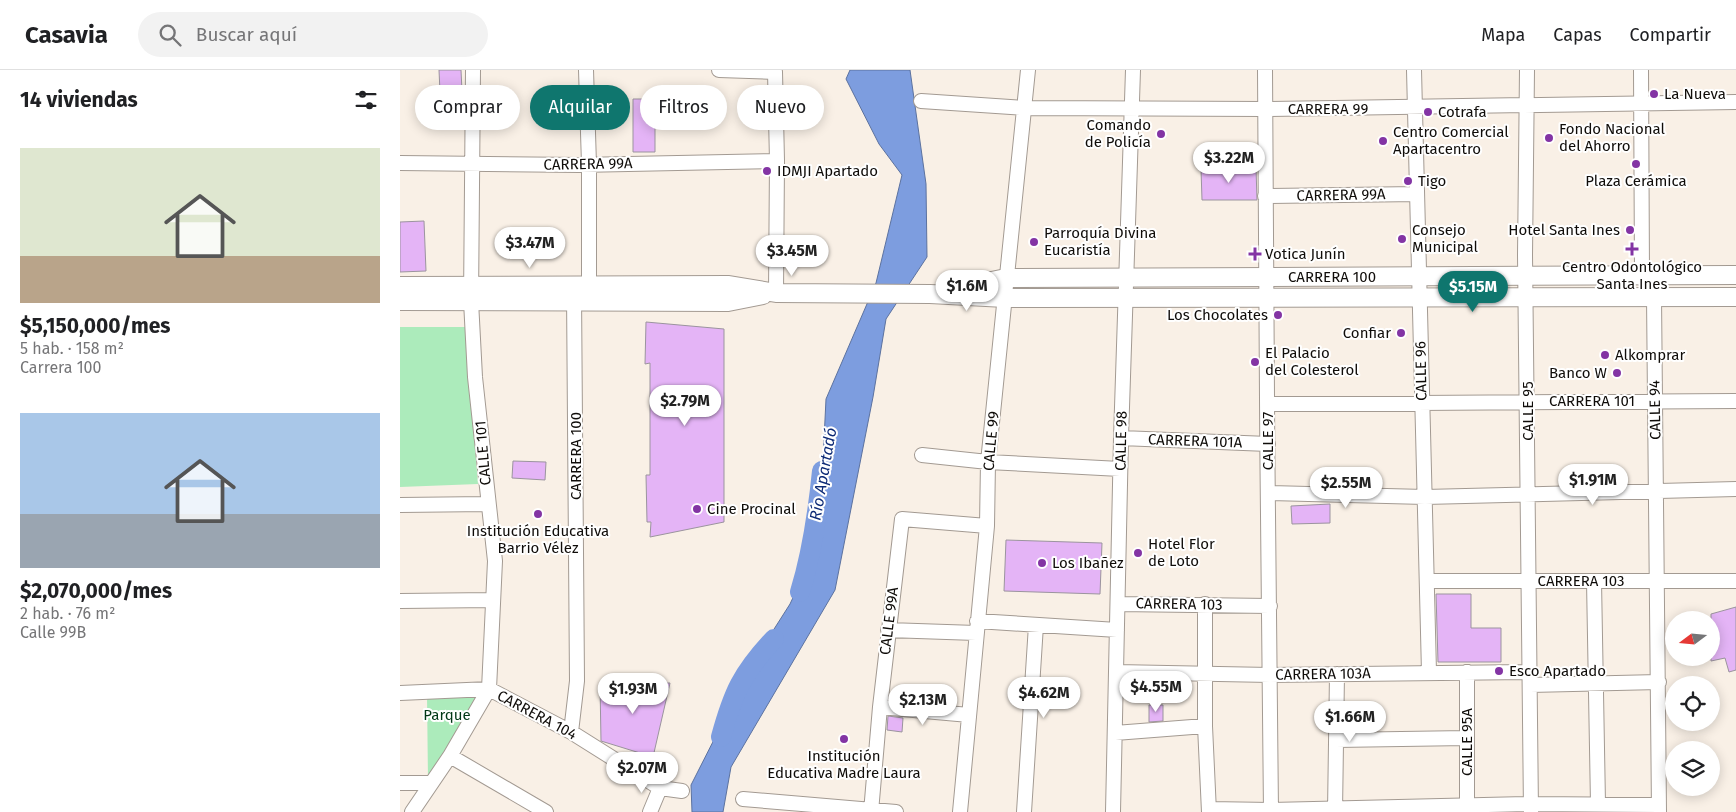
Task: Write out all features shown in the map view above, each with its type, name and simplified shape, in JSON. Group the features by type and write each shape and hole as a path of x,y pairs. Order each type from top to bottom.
{"main road":[{"name":"CARRERA 100","path":"930,294 1006,278 1736,275"},
{"name":"CARRERA 100","path":"400,286 471,293 582,293 728,285 776,293 930,294 1005,298 1736,296"},
{"name":"CARRERA 100","path":"400,301 471,293"}],"street":[{"name":"CALLE 101","path":"412,812 450,756 489,690 495,561 487,504 475,377 471,293 473,70"},
{"path":"582,293 589,164 586,70"},
{"path":"720,70 775,72 777,161 776,293"},
{"name":"CALLE 99","path":"960,812 987,526 988,462 1028,70"},
{"name":"CALLE 98","path":"1113,812 1124,298 1133,70"},
{"name":"CALLE 97","path":"1265,70 1265,298 1268,404 1271,811"},
{"name":"CALLE 96","path":"1414,70 1429,672"},
{"name":"CALLE 95","path":"1527,70 1526,276 1531,808"},
{"name":"CALLE 94","path":"1641,70 1642,275 1654,297 1660,808"},
{"name":"CARRERA 99","path":"921,101 1024,108 1265,109 1736,102"},
{"name":"CARRERA 99A","path":"400,163 589,164 777,161"},
{"name":"CARRERA 99A","path":"1265,196 1417,194"},
{"name":"CARRERA 100","path":"571,732 577,681 582,293"},
{"name":"CARRERA 101","path":"1268,404 1736,401"},
{"name":"CARRERA 101A","path":"1121,438 1268,444"},
{"path":"922,455 988,462 1120,469"},
{"path":"1269,494 1424,497 1736,489"},
{"path":"400,505 487,504"},
{"name":"CALLE 99A","path":"868,810 902,519 987,526"},
{"name":"CARRERA 103","path":"1427,581 1736,581"},
{"path":"1594,581 1598,804"},
{"path":"400,601 492,600"},
{"name":"CARRERA 103","path":"1118,604 1270,606"},
{"path":"1204,604 1205,726 1209,810 1531,808 1598,804 1660,808"},
{"path":"888,630 1036,625 1117,630"},
{"path":"1024,812 1036,625"},
{"name":"CARRERA 103A","path":"1116,672 1204,672 1270,675 1467,672 1530,679 1595,683 1659,682"},
{"name":"CALLE 95A","path":"1467,672 1467,808"},
{"path":"1335,810 1337,674"},
{"name":"CARRERA 104","path":"400,693 489,690 571,732 660,788"},
{"path":"880,707 969,715"},
{"path":"1115,733 1205,726"},
{"path":"1336,740 1467,738"},
{"path":"450,756 546,812"},
{"path":"400,783 430,783"},
{"path":"650,812 660,788 682,791"},
{"path":"743,799 896,812"}],"green space":[{"path":"400,327 465,327 478,484 400,487"},
{"name":"Parque","path":"486,693 428,781 427,695"}],"water":[{"path":"850,70 910,70 926,184 927,257 886,319 873,397 835,590 731,767 723,812 692,812 691,785 755,659 790,604 819,542 826,399 876,283 902,175 879,144 846,79"}],"building":[{"path":"439,70 461,70 462,85 440,85"},
{"path":"633,99 640,99 640,130 655,130 655,152 633,152"},
{"path":"1256,168 1257,200 1202,200 1201,169"},
{"path":"424,221 426,271 400,272 400,222"},
{"path":"646,322 724,329 724,522 650,537 651,522 647,522 646,475 650,475 650,363 645,364"},
{"path":"513,461 546,462 545,480 512,478"},
{"path":"1330,504 1330,523 1292,524 1291,506"},
{"path":"1006,540 1102,543 1100,594 1004,591"},
{"path":"1436,594 1471,594 1471,628 1501,628 1501,662 1438,662"},
{"path":"1736,607 1736,670 1729,672 1725,658 1720,659 1720,611"},
{"path":"670,683 653,757 601,741 600,684"},
{"path":"1149,705 1163,705 1163,721 1149,722"},
{"path":"888,716 903,718 902,732 887,730"}],"waterway":[{"name":"Río Apartadó","path":"800,592 814,532 822,471"},
{"name":"Río Apartadó","path":"721,737 740,684 754,662 774,639"}],"place":[{"name":"La Nueva","path":"1654,94"},
{"name":"Cotrafa","path":"1428,112"},
{"name":"Comando de Policía","path":"1161,134"},
{"name":"Fondo Nacional del Ahorro","path":"1549,138"},
{"name":"Centro Comercial Apartacentro","path":"1383,141"},
{"name":"Plaza Cerámica","path":"1636,164"},
{"name":"IDMJI Apartado","path":"767,171"},
{"name":"Tigo","path":"1408,181"},
{"name":"Hotel Santa Ines","path":"1630,230"},
{"name":"Consejo Municipal","path":"1402,239"},
{"name":"Parroquía Divina Eucaristía","path":"1034,242"},
{"name":"Centro Odontológico Santa Ines","path":"1632,249"},
{"name":"Votica Junín","path":"1255,254"},
{"name":"Los Chocolates","path":"1278,315"},
{"name":"Confiar","path":"1401,333"},
{"name":"Alkomprar","path":"1605,355"},
{"name":"El Palacio del Colesterol","path":"1255,362"},
{"name":"Banco W","path":"1617,373"},
{"name":"Cine Procinal","path":"697,509"},
{"name":"Institución Educativa Barrio Vélez","path":"538,514"},
{"name":"Hotel Flor de Loto","path":"1138,553"},
{"name":"Los Ibañez","path":"1042,563"},
{"name":"Esco Apartado","path":"1499,671"},
{"name":"Institución Educativa Madre Laura","path":"844,739"}]}
